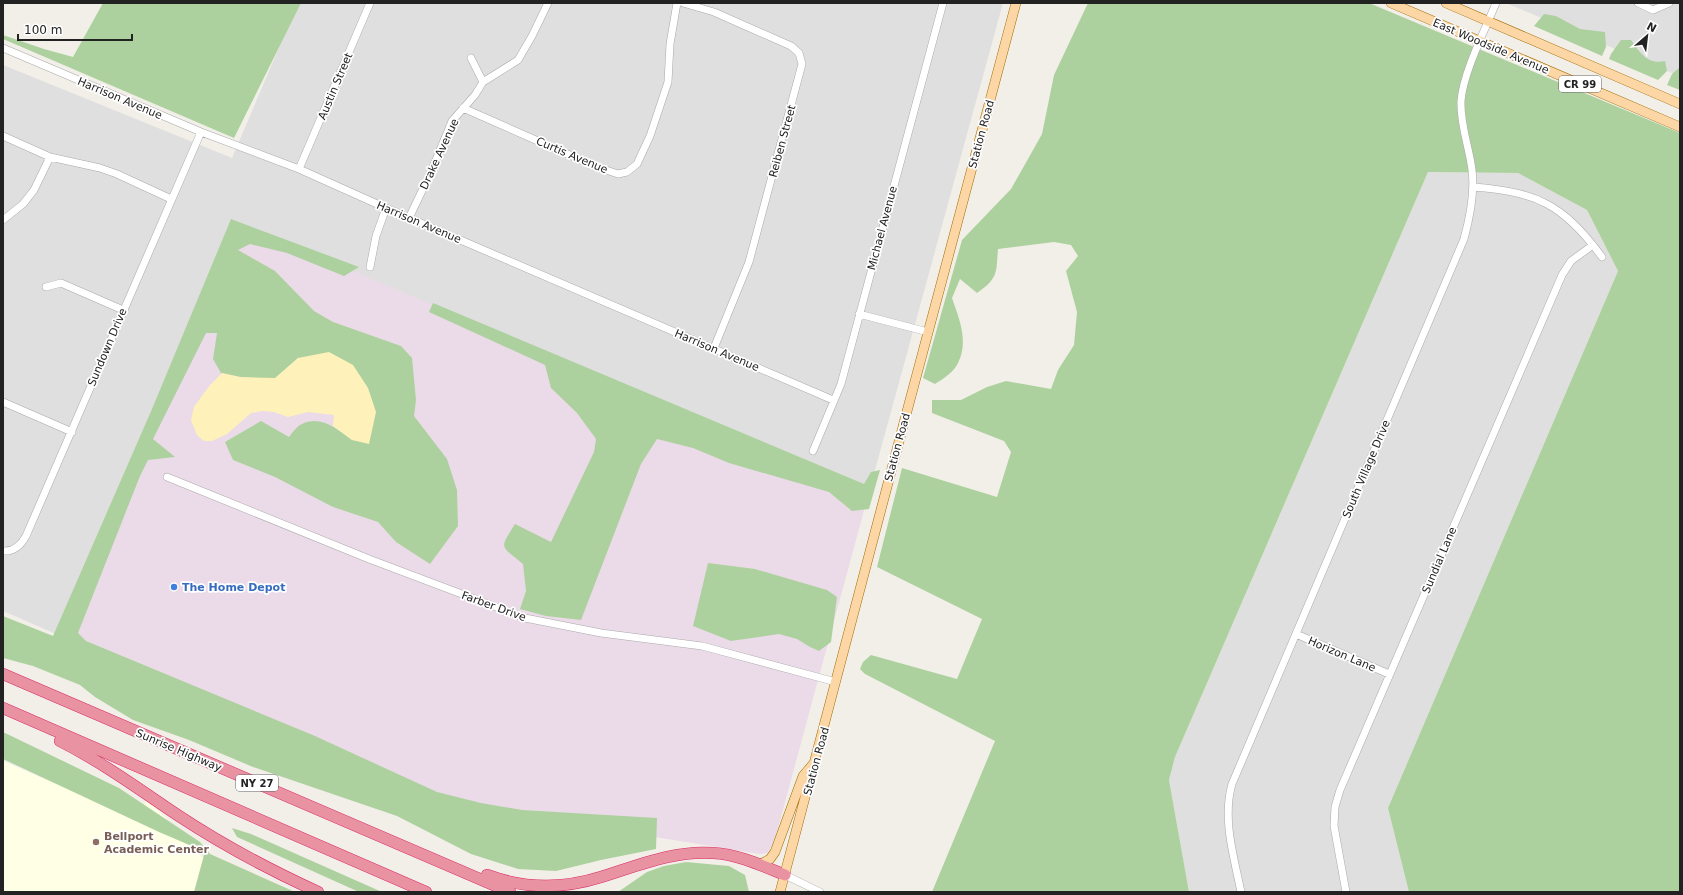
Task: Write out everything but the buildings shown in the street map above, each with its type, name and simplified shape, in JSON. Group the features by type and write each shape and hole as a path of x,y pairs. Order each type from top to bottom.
{"highway":[{"name":"Sunrise Highway","path":"3,674 510,892"},
{"path":"3,708 426,892"},
{"path":"3,712 87,755 231,848 318,892"},
{"path":"422,854 455,862 505,881 528,886 563,885 587,881 650,861 688,854 713,853 759,865 785,875"}],"main road":[{"name":"Station Road","path":"780,892 1016,3"},
{"name":"East Woodside Avenue","path":"1391,3 1680,127"},
{"name":"East Woodside Avenue","path":"1446,3 1680,104"},
{"path":"759,865 770,859 775,852 803,776 815,762"}],"street":[{"name":"Austin Street","path":"299,169 370,3"},
{"name":"Drake Avenue","path":"409,218 431,172 452,121 475,94 483,82 518,60 532,36 548,3"},
{"name":"Curtis Avenue","path":"463,108 597,167 618,174 627,172 637,164 650,136 668,82 670,44 677,3"},
{"name":"Reiben Street","path":"683,3 714,12 791,46 799,53 802,64 748,262 714,348"},
{"name":"Michael Avenue","path":"813,451 841,384 943,3"},
{"name":"South Village Drive","path":"1241,892 1227,817 1228,795 1235,774 1460,250 1470,216 1473,187 1472,169 1461,116 1461,99 1467,75 1496,3"},
{"path":"1638,3 1653,10 1669,3"},
{"name":"Harrison Avenue","path":"3,48 201,132 299,169 409,218 834,400"},
{"path":"471,58 483,82"},
{"name":"Sundown Drive","path":"3,551 13,550 23,541 72,432 123,310 201,132"},
{"path":"3,136 50,157 111,172 171,199"},
{"path":"3,220 23,204 34,190 50,157"},
{"path":"1473,187 1509,191 1535,198 1549,205 1571,220 1602,257"},
{"path":"370,267 376,236 386,208"},
{"name":"Sundial Lane","path":"1346,892 1334,826 1335,807 1340,790 1562,275 1571,261 1593,245"},
{"path":"46,287 61,283 123,310"},
{"path":"859,314 928,332"},
{"path":"3,402 72,432"},
{"name":"Farber Drive","path":"167,477 369,558 525,618 601,633 702,646 836,682"},
{"name":"Horizon Lane","path":"1296,634 1389,674"},
{"path":"785,875 820,892"}],"shaded area":[{"path":"298,3 1003,3 869,492 70,640 3,611 3,65 232,158"},
{"path":"1506,3 1680,3 1680,76 1667,71"},
{"path":"1428,172 1518,173 1587,210 1618,271 1388,808 1409,892 1189,892 1169,780 1175,757"},
{"path":"237,221 869,492 775,839 768,853 760,854 433,801 70,640"},
{"name":"Bellport Academic Center","path":"3,761 137,819 147,798 209,865 197,892 3,892"}],"green space":[{"path":"103,3 301,3 234,138 3,39 3,35 73,57"},
{"path":"1088,3 1369,3 1680,133 1680,892 1409,892 1388,808 1618,271 1587,210 1518,173 1428,172 1175,757 1169,780 1189,892 932,892 995,741 865,674 860,669 863,662 871,655 957,679 982,619 877,567 902,468 997,497 1011,452 1004,441 932,413 932,400 961,400 987,387 1006,381 1051,389 1058,370 1074,345 1077,312 1066,271 1078,256 1071,245 1054,242 998,249 996,269 993,279 977,293 960,279 952,298 960,322 963,338 963,347 958,363 948,375 935,384 923,378 962,240 1011,189 1042,134 1054,75"},
{"path":"1544,14 1556,16 1580,29 1605,32 1606,47 1602,56 1534,26"},
{"path":"1621,40 1631,40 1641,53 1649,60 1659,62 1665,61 1667,71 1658,80 1609,59"},
{"path":"1680,67 1680,90 1667,85 1672,74"},
{"path":"231,219 359,267 344,276 287,253 250,244 238,250 275,271 314,311 333,322 401,346 412,358 416,400 414,416 447,459 457,490 458,526 430,564 396,542 378,522 333,507 275,477 233,460 225,442 261,421 289,437 296,428 302,424 316,421 322,422 335,428 352,440 298,358 275,379 240,377 221,373 213,359 217,333 206,333 153,439 175,457 148,460 140,476 78,633 86,641 315,736 437,792 481,803 522,810 657,818 656,849 556,871 518,869 471,854 397,816 253,767 189,740 133,720 95,697 80,685 33,666 3,658 3,616 53,636 152,409"},
{"path":"433,303 864,484 871,472 880,470 869,509 852,511 829,492 729,463 693,448 657,439 641,464 581,620 546,616 520,609 526,591 523,564 506,550 504,543 515,524 551,542 594,452 596,439 577,413 551,388 545,365 429,312"},
{"path":"708,563 755,569 827,590 837,597 831,642 819,651 797,639 779,634 731,641 693,626"},
{"path":"3,732 119,788 200,842 210,854 295,892 194,892 204,855 201,850 3,759"},
{"path":"232,828 251,834 382,892 359,892 237,837"},
{"path":"686,862 729,866 745,875 749,892 618,892 647,872 664,866"}],"sand":[{"path":"329,352 353,365 368,388 376,412 369,444 352,440 333,426 334,415 308,412 288,417 274,412 262,411 251,413 227,434 212,441 204,441 197,435 191,420 194,407 210,385 222,373 240,377 275,378 298,358"}],"place":[{"name":"The Home Depot","path":"174,587"},
{"name":"Bellport Academic Center","path":"96,842"}]}
